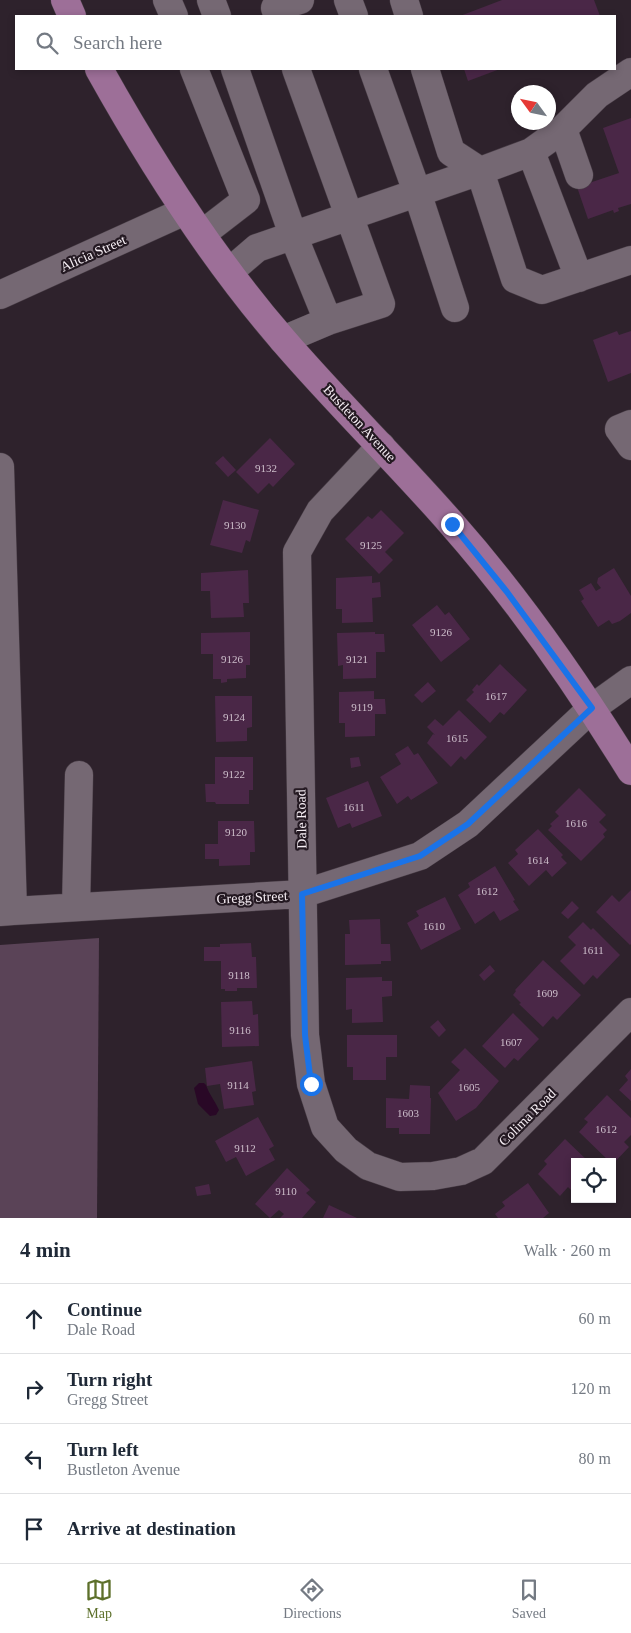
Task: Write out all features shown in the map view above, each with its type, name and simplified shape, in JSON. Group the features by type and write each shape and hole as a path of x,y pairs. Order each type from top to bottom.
{"main road":[{"path":"65,0 72,15"},
{"name":"Bustleton Avenue","path":"99,70 185,211 229,272 283,340 452,524 507,592 592,708 631,771"}],"street":[{"path":"168,0 174,15"},
{"path":"211,0 216,15"},
{"path":"275,8 300,0"},
{"path":"348,0 354,15"},
{"path":"404,0 409,15"},
{"path":"194,70 246,200"},
{"path":"235,70 293,235 328,321"},
{"path":"283,340 328,321 381,304 296,70"},
{"path":"373,70 417,192 455,308"},
{"path":"425,70 451,152 480,171 515,279 542,290 631,260"},
{"path":"229,272 257,248 531,152 563,129 597,95 631,72"},
{"path":"563,129 580,175"},
{"path":"531,152 579,278"},
{"path":"202,234 246,200 276,186"},
{"name":"Alicia Street","path":"0,295 185,211"},
{"path":"631,424 619,429 631,446"},
{"name":"Dale Road","path":"380,446 320,511 297,552 305,1035 311,1084 325,1127 346,1150 368,1166 400,1177"},
{"path":"0,467 6,912"},
{"name":"Gregg Street","path":"6,912 302,894 420,856 468,824 592,708 631,680"},
{"path":"76,908 79,775"},
{"name":"Colima Road","path":"400,1177 433,1176 461,1171 483,1161 631,1012"}],"shaded area":[{"path":"99,938 97,1218 0,1218 0,945"},
{"path":"199,1083 206,1085 219,1110 216,1115 210,1116 198,1104 194,1088"}],"building":[{"path":"502,0 594,0 600,15 463,15"},
{"path":"464,70 497,70 468,81"},
{"path":"631,118 631,204 618,208 619,211 614,213 613,210 588,219 577,187 619,173 603,128"},
{"path":"617,331 619,335 631,331 631,373 608,382 593,340"},
{"path":"270,438 295,464 273,487 269,483 258,494 236,472"},
{"path":"223,456 236,470 228,477 215,463"},
{"path":"223,500 259,510 250,542 246,540 242,553 210,545"},
{"path":"381,510 404,533 385,552 393,560 379,574 345,539 368,516 372,519"},
{"path":"614,568 631,596 631,613 620,621 612,624 609,620 598,627 581,601 584,599 579,590 591,583 596,591 601,588 597,583 598,578"},
{"path":"248,570 249,603 243,603 244,617 211,618 210,591 201,591 201,573"},
{"path":"372,576 372,583 380,582 381,597 372,598 373,622 342,623 342,609 336,609 336,578"},
{"path":"437,605 445,615 449,612 470,639 441,662 412,625"},
{"path":"250,632 250,665 246,665 246,678 227,679 227,682 221,683 221,679 213,679 213,654 201,654 201,633"},
{"path":"375,632 375,634 384,634 385,652 376,652 376,678 343,679 343,665 338,666 337,633"},
{"path":"500,664 527,690 504,715 500,712 490,723 466,700 474,692 472,690 477,684 479,686"},
{"path":"428,682 436,691 422,703 414,695"},
{"path":"374,691 374,699 385,699 386,714 375,714 375,736 345,737 345,723 339,723 339,692"},
{"path":"215,696 252,696 252,727 247,728 247,741 216,742"},
{"path":"459,710 487,737 465,760 461,756 451,767 427,743 433,734 435,735 427,727 435,719 443,726"},
{"path":"408,746 414,755 418,753 438,783 411,800 408,796 397,804 380,777 401,764 395,754"},
{"path":"215,757 253,757 253,790 249,790 249,804 216,804 215,802 206,802 205,784 215,784"},
{"path":"359,757 361,766 351,768 350,758"},
{"path":"368,781 382,816 352,828 350,823 338,828 326,798"},
{"path":"579,788 606,815 599,822 607,830 603,834 605,837 581,861 548,830 552,826 550,824 559,816 555,812"},
{"path":"218,821 254,821 255,852 250,852 250,865 219,866 219,859 205,859 205,844 218,844"},
{"path":"538,829 563,855 561,857 567,863 552,877 546,870 529,886 508,863 518,854 515,850"},
{"path":"495,866 519,910 500,921 494,911 475,924 458,895 470,887 468,883"},
{"path":"631,890 630,945 596,912 612,895 619,902"},
{"path":"445,897 461,929 421,950 407,923 419,916 416,911"},
{"path":"572,901 579,908 568,919 561,913"},
{"path":"380,919 381,944 390,944 391,961 381,961 381,964 345,965 345,934 350,934 349,920"},
{"path":"583,922 591,930 593,928 620,955 597,979 593,975 584,985 560,961 576,945 568,937"},
{"path":"251,943 252,957 256,957 257,988 237,988 237,991 221,989 221,961 204,961 204,947 220,947 220,944"},
{"path":"543,960 581,995 557,1020 553,1016 543,1027 519,1004 521,1003 513,995 515,990"},
{"path":"490,965 495,971 484,981 479,975"},
{"path":"382,977 382,981 392,981 392,996 382,997 383,1022 352,1023 352,1009 346,1010 346,978"},
{"path":"252,1001 253,1015 258,1014 259,1046 222,1047 221,1002"},
{"path":"513,1013 539,1039 518,1061 514,1058 505,1068 482,1046"},
{"path":"438,1020 446,1030 439,1037 430,1027"},
{"path":"347,1035 397,1035 397,1057 386,1057 386,1080 353,1080 353,1067 347,1067"},
{"path":"465,1048 499,1081 476,1108 456,1121 438,1093 460,1070 451,1062"},
{"path":"252,1061 256,1091 252,1092 254,1105 224,1109 220,1084 207,1086 205,1068"},
{"path":"631,1069 631,1101 619,1090 628,1080 625,1076"},
{"path":"410,1085 430,1086 430,1134 399,1134 399,1128 386,1128 386,1098 409,1099"},
{"path":"607,1095 631,1118 631,1135 624,1142 629,1147 616,1161 616,1158 606,1158 579,1132 588,1122 584,1119"},
{"path":"258,1117 274,1146 269,1149 275,1160 246,1176 236,1157 226,1162 215,1141"},
{"path":"565,1139 585,1158 571,1158 571,1190 568,1187 560,1196 538,1174 547,1164 544,1161"},
{"path":"287,1168 310,1190 306,1193 316,1202 302,1218 280,1218 284,1214 279,1210 270,1218 255,1204"},
{"path":"528,1183 549,1213 543,1218 498,1218 495,1214 505,1206 502,1202"},
{"path":"209,1184 211,1194 197,1196 195,1187"},
{"path":"329,1205 357,1218 323,1218"}],"route":[{"path":"311,1084 305,1035 302,894 420,856 468,824 592,708 507,592 452,524"}]}
